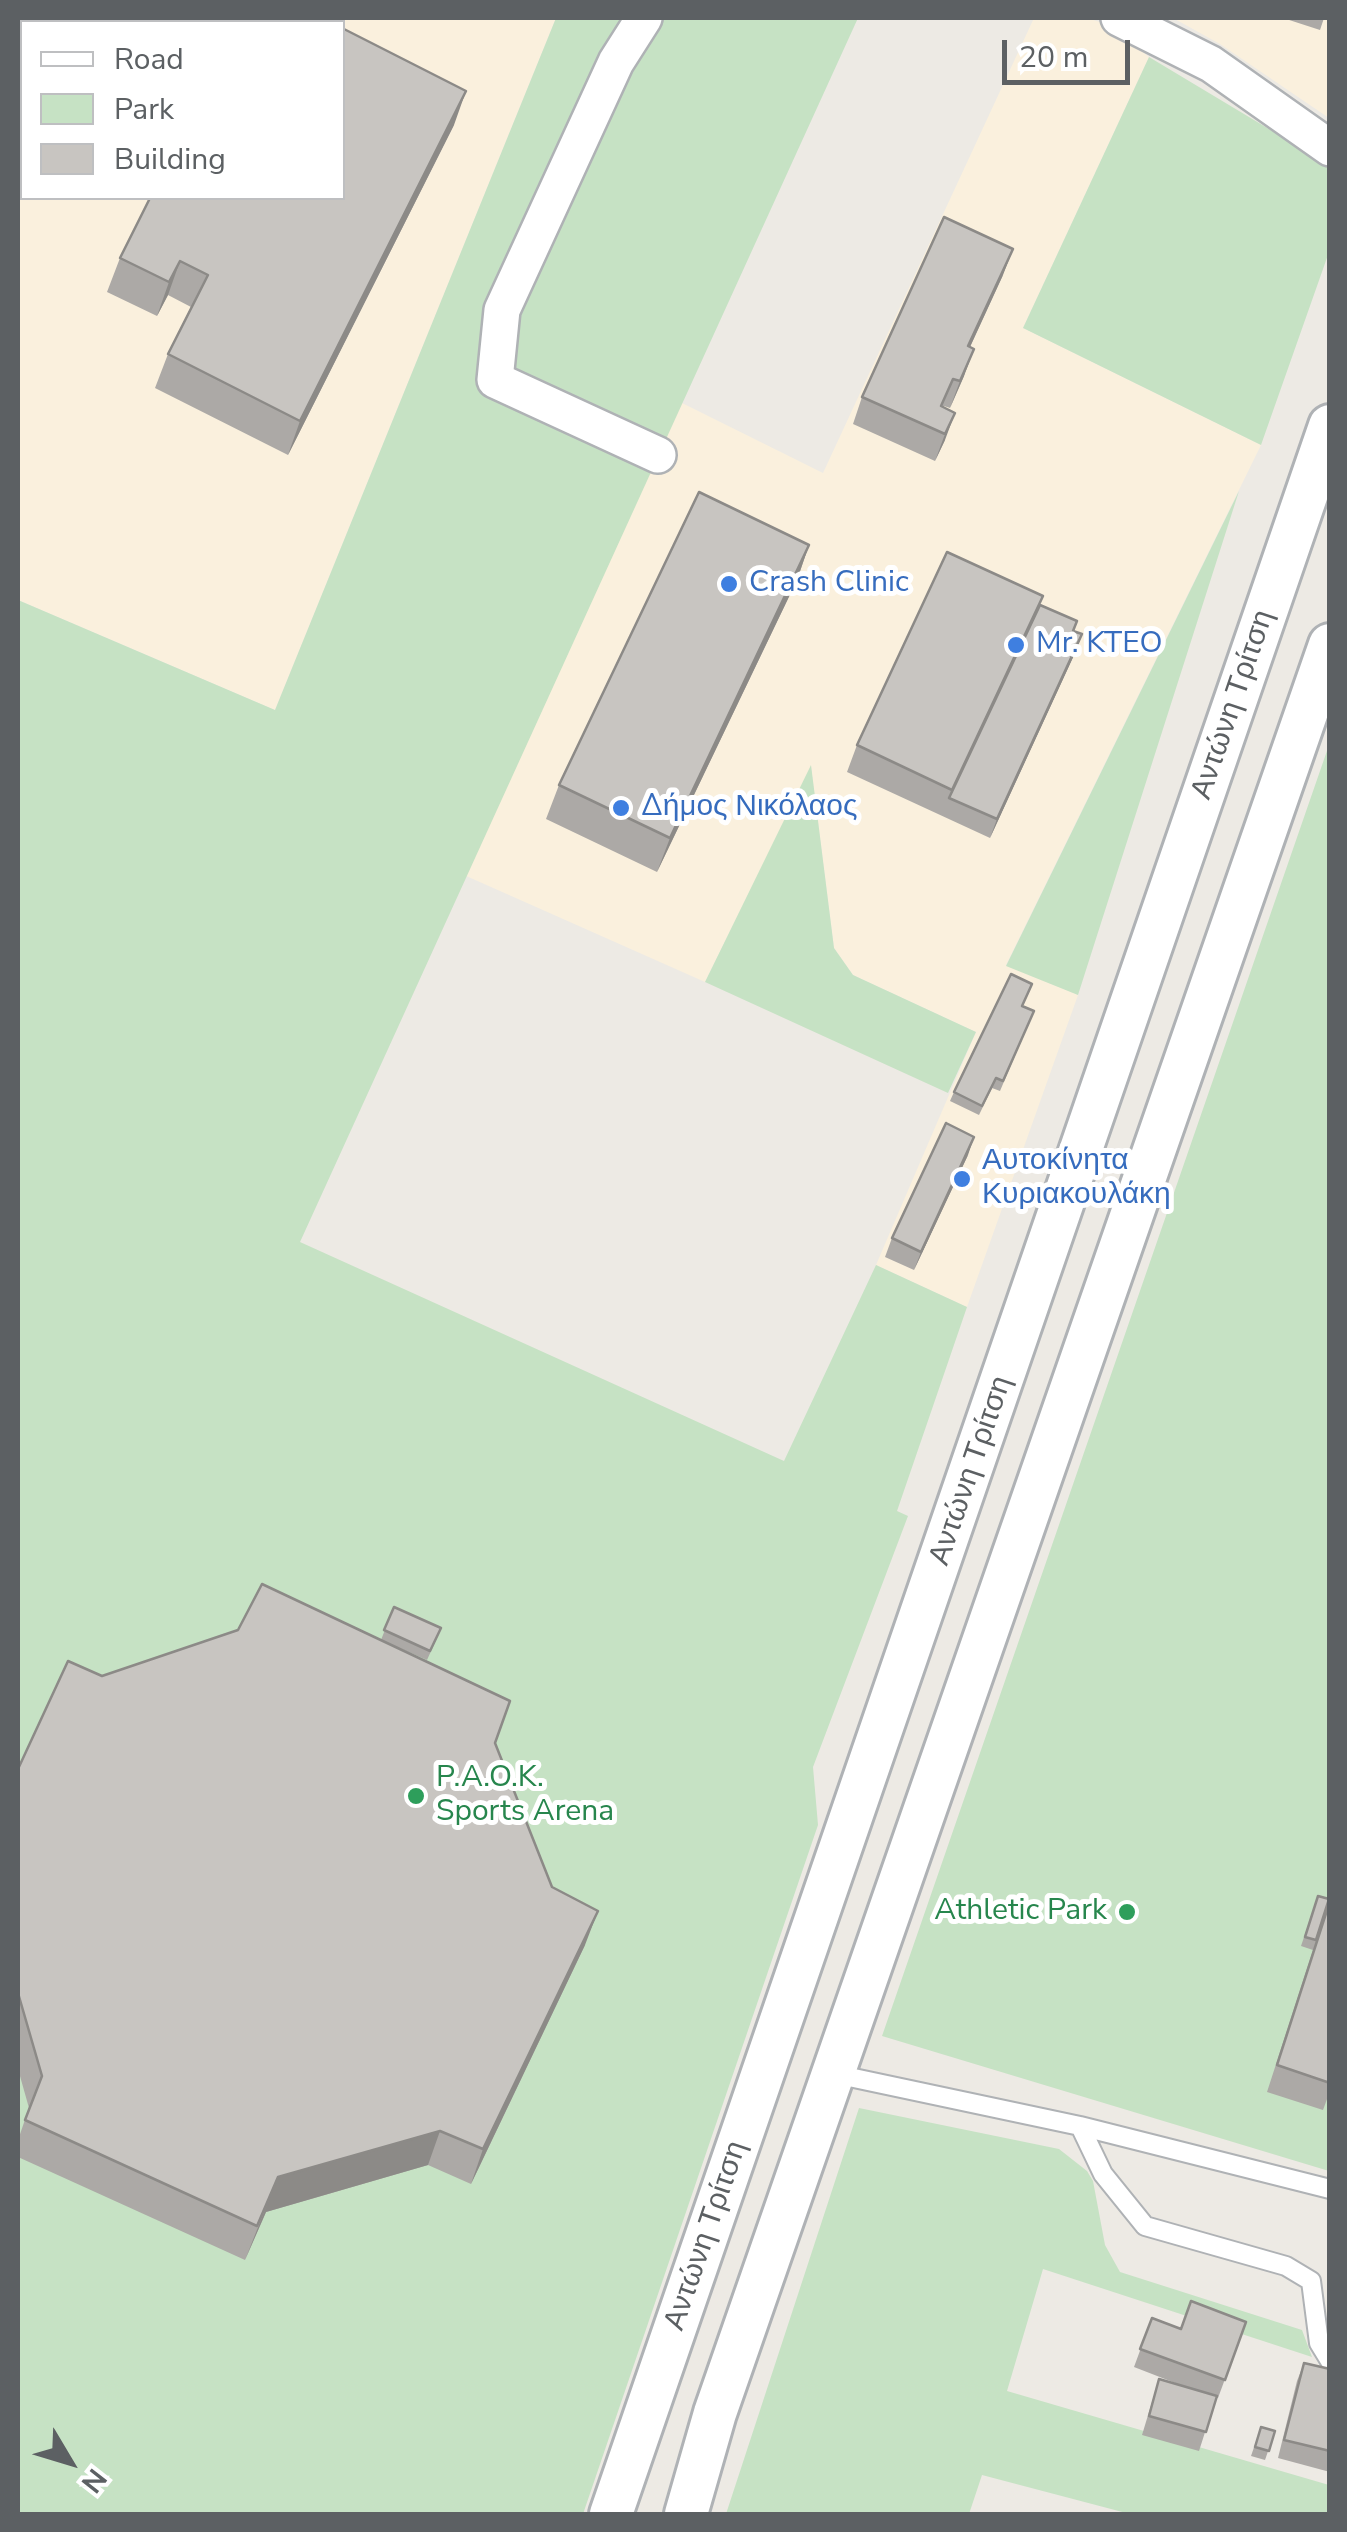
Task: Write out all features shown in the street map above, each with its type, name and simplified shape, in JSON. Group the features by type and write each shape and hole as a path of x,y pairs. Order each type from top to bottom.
{"street":[{"path":"644,18 616,62 502,310 495,380 658,455"},
{"path":"1118,18 1211,64 1330,148"},
{"name":"Αντώνη Τρίτση","path":"611,2514 1330,426"},
{"path":"686,2514 714,2412 1330,645"}],"lane":[{"path":"834,2074 1080,2126 1330,2189"},
{"path":"1080,2126 1103,2174 1145,2226 1300,2272 1311,2281 1323,2304 1319,2343 1330,2361"}],"shaded area":[{"path":"18,18 556,18 275,710 18,600"},
{"path":"1034,18 1087,18 1109,25 1149,57 1023,328 1261,445 1006,965 1078,995 967,1307 876,1265 976,1032 853,975 834,948 811,767 705,982 464,875 682,403 823,473"},
{"path":"1173,18 1329,18 1329,118 1220,44"}],"green space":[{"name":"P.A.O.K. Sports Arena","path":"556,18 858,18 300,1242 784,1461 876,1265 967,1307 897,1511 908,1516 813,1767 818,1825 583,2514 18,2514 18,600 275,710"},
{"path":"1149,57 1329,165 1329,252 1261,445 1023,328"},
{"path":"1239,491 1078,995 1006,966"},
{"path":"1329,745 1329,2171 882,2036"},
{"path":"811,765 834,948 853,975 976,1032 948,1093 705,982"},
{"path":"859,2108 1059,2149 1087,2171 1093,2181 1105,2245 1120,2272 1302,2330 1312,2357 1043,2269 1007,2391 1329,2485 1329,2514 1130,2514 982,2475 969,2514 726,2514"}],"building":[{"path":"321,18 326,20 240,20"},
{"path":"345,30 466,91 300,421 168,354 208,275 180,261 169,282 120,258 149,200 345,200"},
{"path":"944,217 1013,249 968,346 974,349 960,381 953,379 941,406 955,413 945,434 862,397"},
{"path":"699,492 809,545 670,838 559,785"},
{"path":"947,552 1043,596 952,790 857,745"},
{"path":"1040,605 1077,621 1073,631 1082,634 997,819 949,798"},
{"path":"1011,974 1032,984 1022,1006 1034,1011 1003,1081 996,1078 982,1106 954,1092"},
{"path":"946,1123 974,1137 921,1252 892,1238"},
{"path":"262,1584 510,1701 495,1743 552,1887 598,1911 483,2149 440,2131 278,2177 257,2226 25,2120 42,2076 18,1993 18,1769 68,1661 102,1676 238,1630"},
{"path":"394,1607 441,1628 430,1651 384,1630"},
{"path":"1318,1896 1329,1899 1316,1940 1305,1937"},
{"path":"1330,1901 1330,2083 1277,2065"},
{"path":"1191,2301 1246,2322 1225,2380 1140,2349 1152,2318 1181,2329"},
{"path":"1304,2363 1330,2369 1330,2451 1284,2440"},
{"path":"1159,2379 1217,2396 1206,2432 1149,2416"},
{"path":"1261,2427 1275,2431 1269,2451 1255,2447"}],"place":[{"name":"Crash Clinic","path":"729,584"},
{"name":"Mr. KTEO","path":"1016,645"},
{"name":"Δήμος Νικόλαος","path":"621,808"},
{"name":"Αυτοκίνητα Κυριακουλάκη","path":"962,1179"},
{"name":"P.A.O.K. Sports Arena","path":"416,1796"},
{"name":"Athletic Park","path":"1127,1912"}]}
